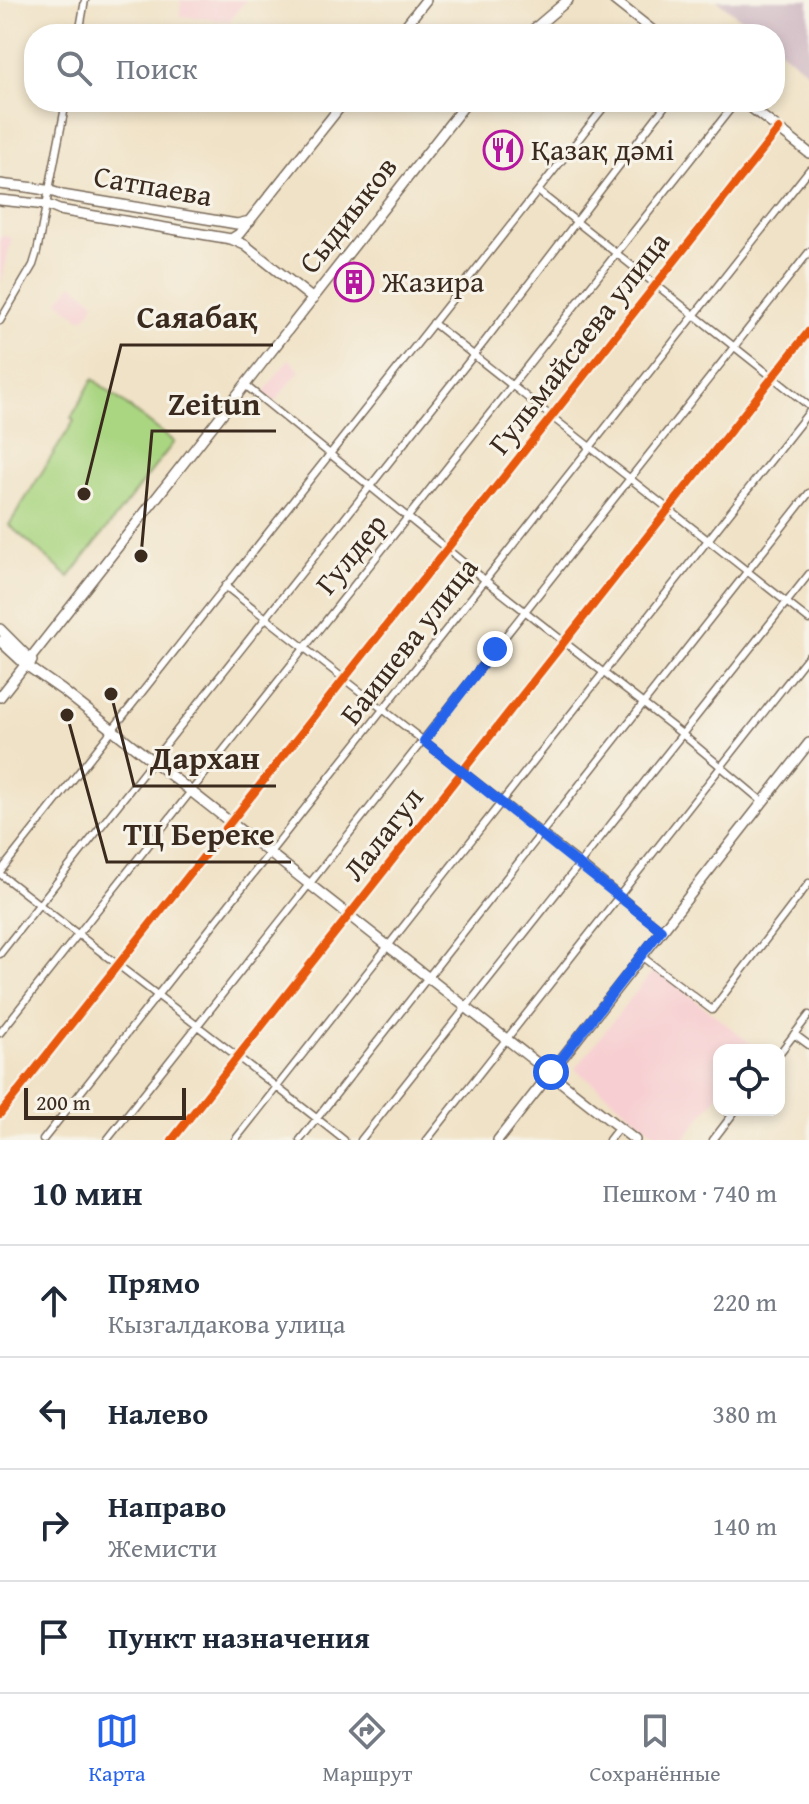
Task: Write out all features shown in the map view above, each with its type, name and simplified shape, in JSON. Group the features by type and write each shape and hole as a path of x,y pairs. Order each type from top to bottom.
{"street":[{"path":"81,24 85,0"},
{"path":"407,24 426,0"},
{"path":"540,24 568,0"},
{"path":"614,0 644,24"},
{"path":"0,321 33,265 64,112"},
{"path":"313,299 236,235 336,112"},
{"name":"Сыдиыков","path":"0,697 459,112"},
{"path":"344,1140 0,873 600,112"},
{"path":"0,954 474,355 660,112"},
{"name":"Гулдер","path":"0,1033 728,112"},
{"path":"757,112 807,147"},
{"name":"Гульмайсаева улица","path":"0,1114 779,129"},
{"name":"Баишева улица","path":"43,1140 809,170"},
{"name":"Сатпаева","path":"0,184 33,190 49,189 62,195 231,223 238,227 236,235 0,200"},
{"path":"235,1140 809,409 773,376 654,286 539,192"},
{"path":"231,223 250,221"},
{"path":"107,1140 809,252"},
{"path":"433,323 809,620"},
{"name":"Лалагул","path":"172,1140 809,331"},
{"path":"245,385 763,802"},
{"path":"300,1140 809,493"},
{"path":"361,1140 809,574"},
{"path":"225,586 541,832 661,930"},
{"path":"0,629 28,662"},
{"path":"0,641 635,1140"},
{"path":"427,1140 809,655"},
{"path":"498,1140 809,743"},
{"path":"641,956 712,1010 809,883"},
{"path":"785,1046 809,1015"},
{"path":"794,1034 809,1045"},
{"path":"713,1140 731,1116"},
{"path":"609,1140 619,1127"}],"shaded area":[{"path":"181,0 246,0 229,21 180,16"},
{"path":"717,0 809,0 809,73 785,54 785,24 747,24"},
{"path":"0,235 12,238 1,282 0,281"},
{"path":"73,284 95,302 86,317 81,319 58,301"},
{"path":"289,359 300,371 274,402 264,392"},
{"path":"655,968 751,1044 713,1044 713,1102 683,1140 663,1140 575,1069"}],"green space":[{"path":"93,379 174,442 69,577 9,525 74,421 71,418"}],"cycle path":[{"path":"0,1114 779,129"},
{"path":"172,1140 809,331"}],"place":[{"name":"Қазақ дәмі","path":"503,150"},
{"name":"Жазира","path":"354,282"},
{"name":"Саяабақ","path":"84,494"},
{"name":"Zeitun","path":"141,556"},
{"name":"Дархан","path":"111,694"},
{"name":"ТЦ Береке","path":"67,715"}],"route":[{"path":"495,649 424,741 661,930 551,1072"}]}
